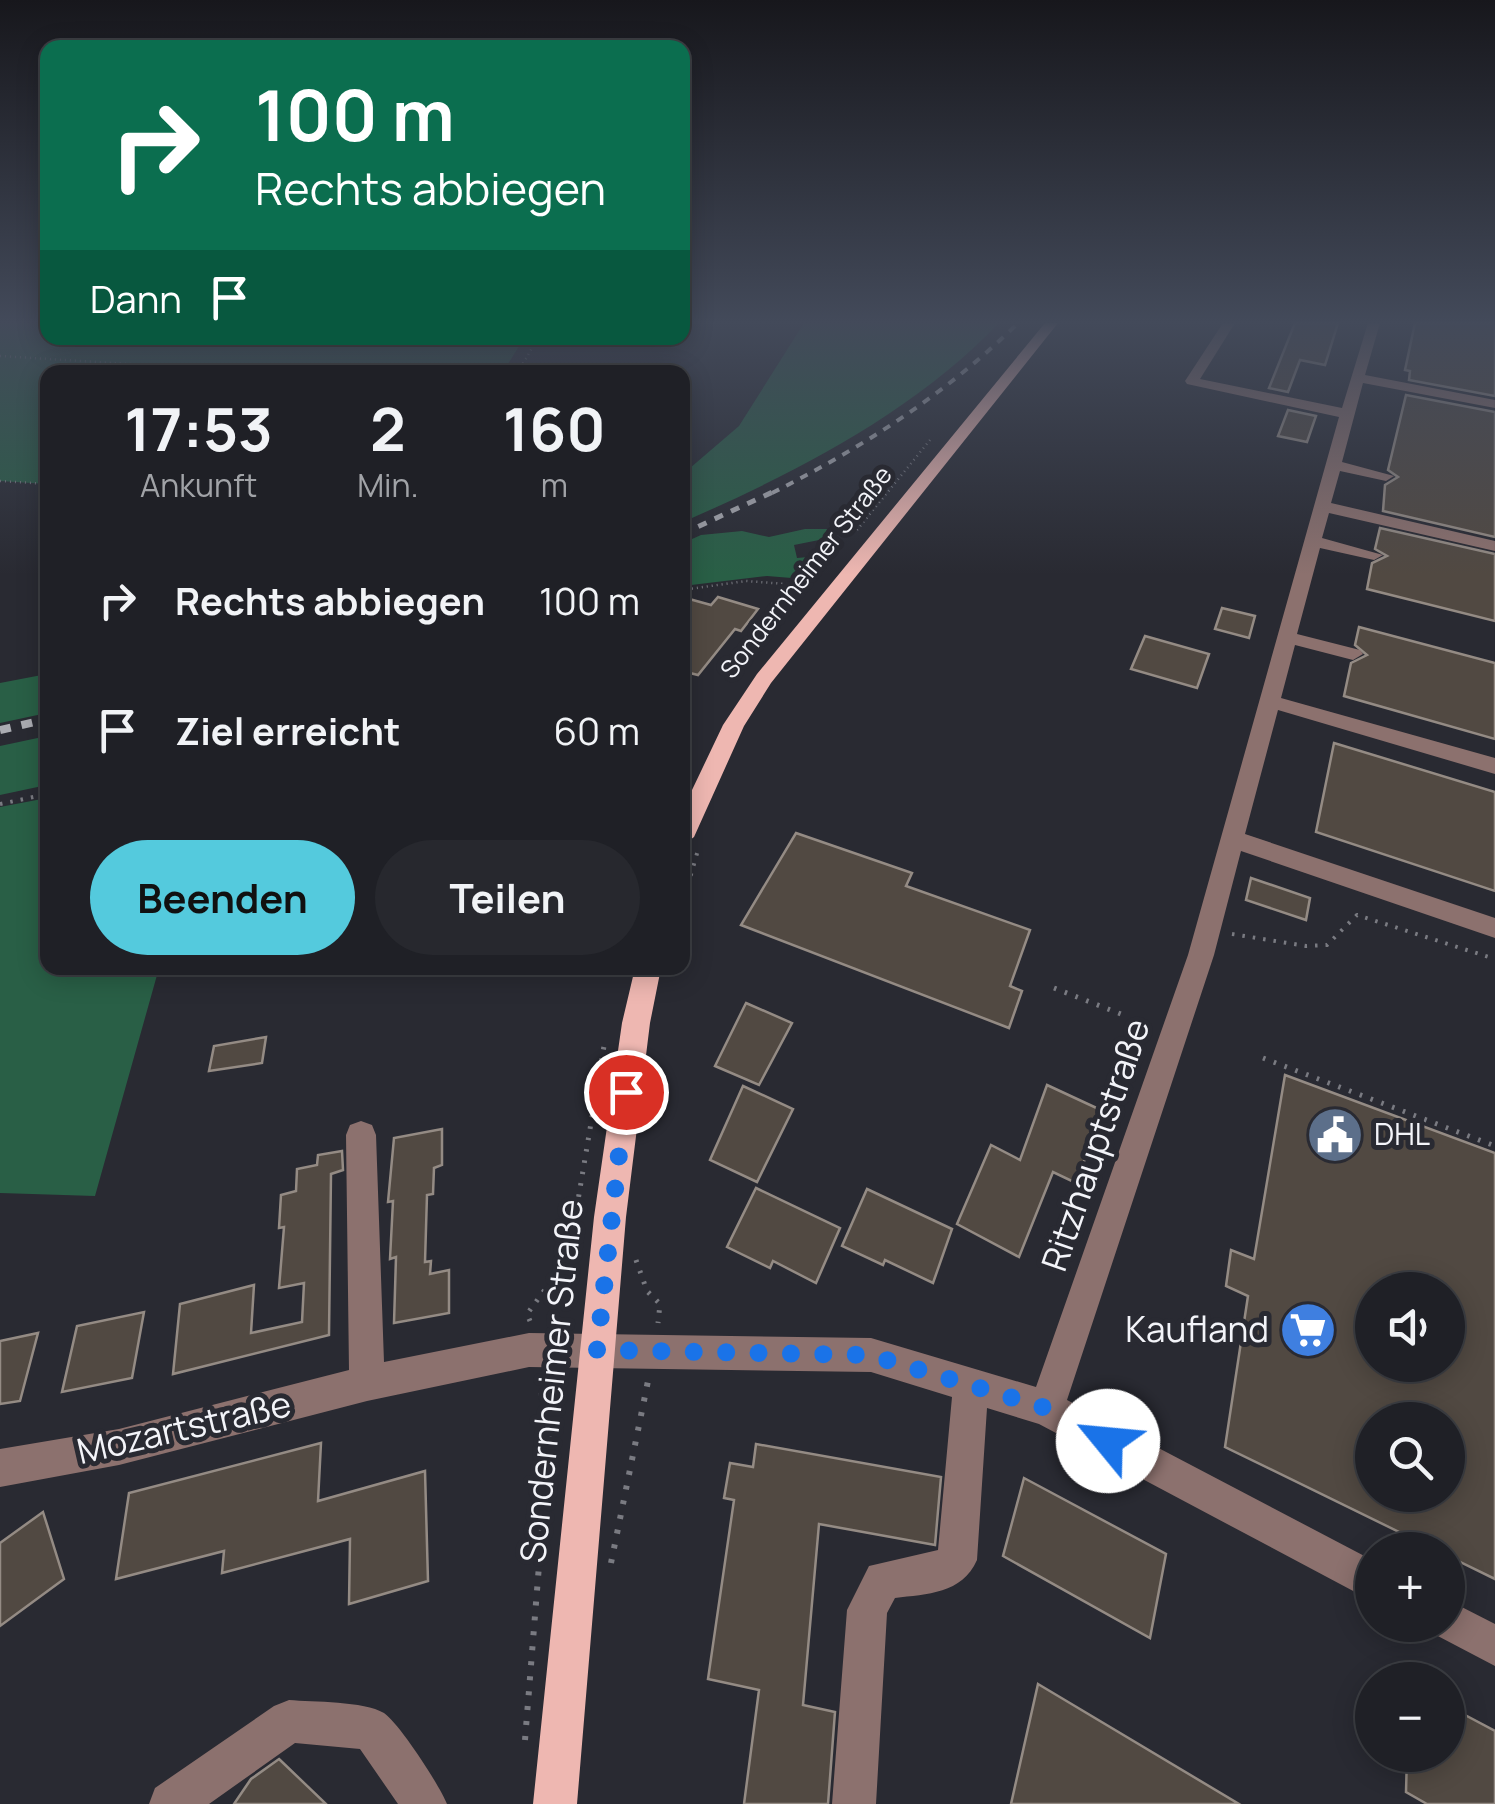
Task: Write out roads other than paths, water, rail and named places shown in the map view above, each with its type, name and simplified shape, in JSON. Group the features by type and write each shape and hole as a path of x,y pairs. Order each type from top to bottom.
{"main road":[{"name":"Sondernheimer Straße","path":"690,820 725,743 764,679 984,407"},
{"name":"Sondernheimer Straße","path":"555,1804 619,1141 647,975"}],"street":[{"path":"1315,407 1347,414"},
{"name":"Ritzhauptstraße","path":"1046,1408 1211,917 1349,407"},
{"path":"1334,465 1386,476"},
{"path":"1322,506 1495,546"},
{"path":"1313,541 1374,555"},
{"path":"1286,637 1353,654"},
{"path":"1269,701 1495,766"},
{"path":"1232,839 1495,928"},
{"path":"361,1135 367,1383"},
{"name":"Mozartstraße","path":"0,1468 119,1447 367,1383 543,1350 870,1355 1046,1408 1355,1572"},
{"path":"854,1804 866,1610 883,1580 940,1573 957,1560 971,1386"},
{"path":"1465,1629 1495,1646"},
{"path":"171,1804 289,1721 370,1729 425,1804"}],"railway":[{"path":"772,493 839,457 917,407"},
{"path":"690,530 777,490"},
{"path":"0,730 40,721"}],"place":[{"name":"DHL","path":"1335,1135"},
{"name":"Kaufland","path":"1308,1330"}]}
